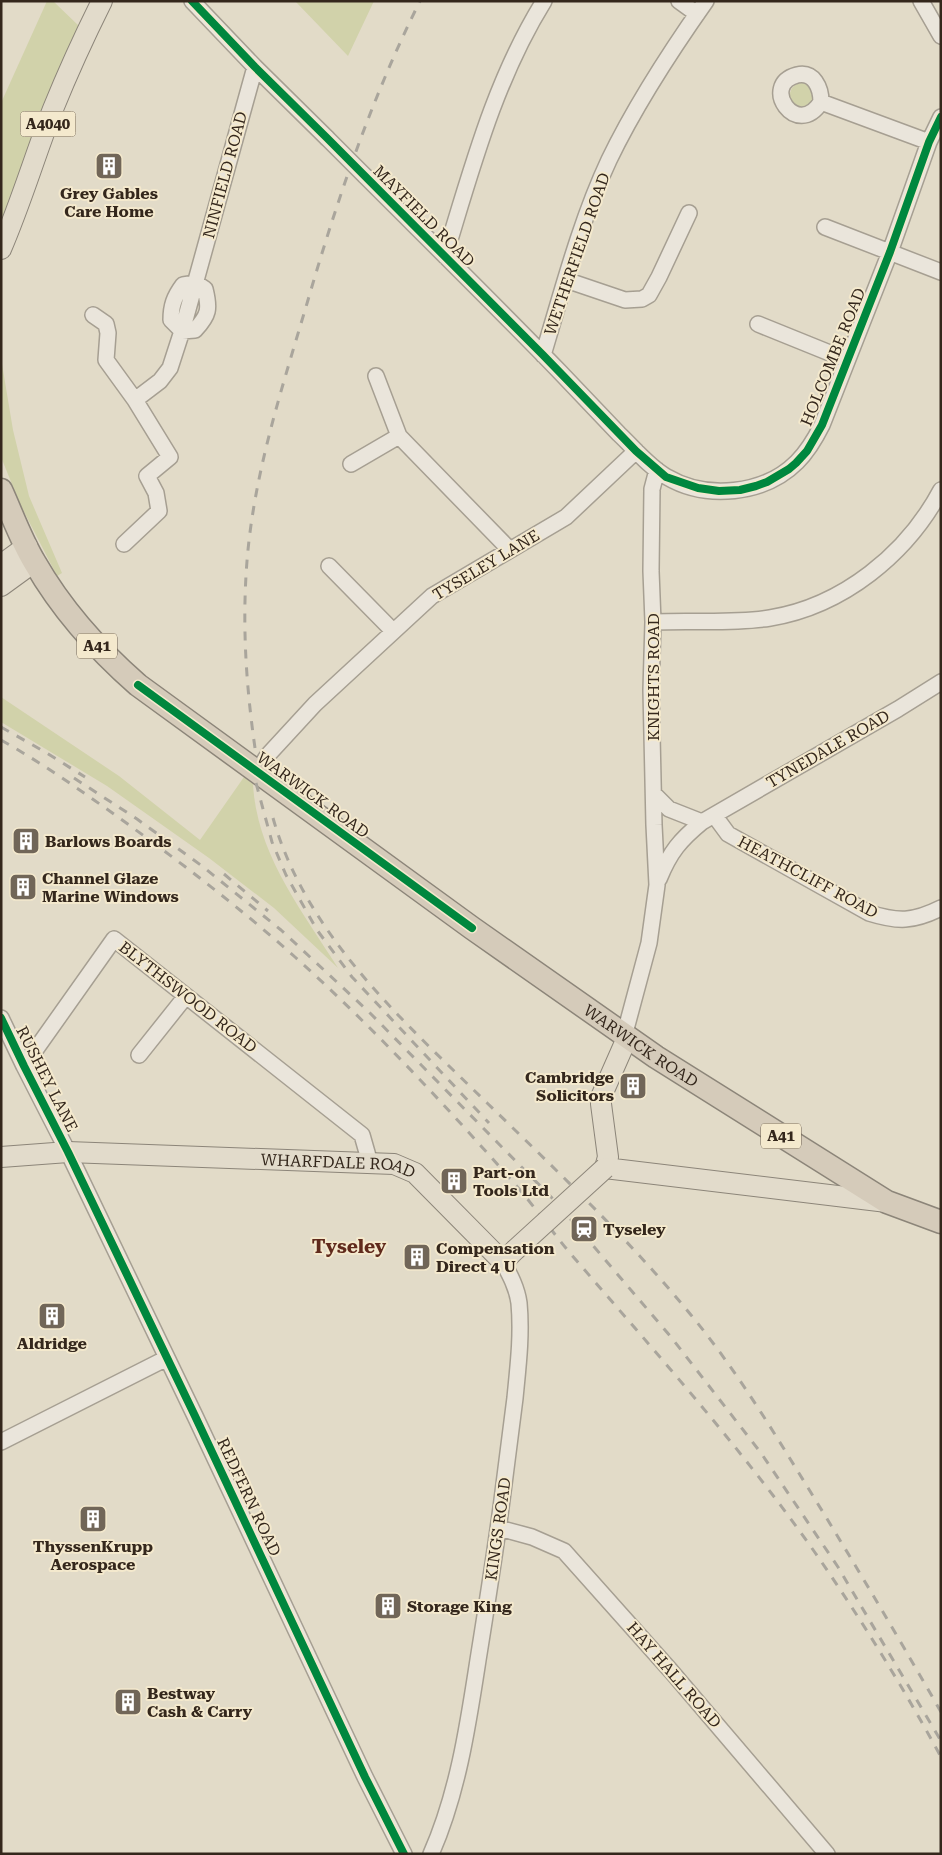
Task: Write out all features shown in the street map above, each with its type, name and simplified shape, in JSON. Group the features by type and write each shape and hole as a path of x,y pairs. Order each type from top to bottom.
{"highway":[{"name":"WARWICK ROAD","path":"1,490 30,554 60,602 111,662 167,707 627,1038 887,1202 941,1222"}],"main road":[{"name":"A4040","path":"1,249 22,199 52,110 102,1"},
{"path":"1,565 30,554"},
{"path":"1,586 30,554"},
{"path":"509,1256 605,1168 608,1157 601,1097 627,1038"},
{"name":"WHARFDALE ROAD","path":"1,1157 68,1152 394,1164 415,1173 509,1256"},
{"path":"605,1168 887,1202"},
{"path":"808,1192 833,1188 844,1175"}],"street":[{"name":"MAYFIELD ROAD","path":"192,1 254,67 543,354 636,451"},
{"path":"445,256 479,142 495,99 530,24 544,1"},
{"path":"679,1 697,14"},
{"name":"WETHERFIELD ROAD","path":"543,354 583,225 609,161 648,88 706,1"},
{"path":"921,1 941,36"},
{"name":"NINFIELD ROAD","path":"135,400 160,381 170,368 196,283 254,67"},
{"path":"821,102 930,142"},
{"name":"HOLCOMBE ROAD","path":"636,451 657,470 676,481 698,488 720,491 740,490 767,482 789,469 807,451 822,425 941,117"},
{"path":"566,280 626,300 642,299 649,295 659,277 689,213"},
{"path":"825,227 941,272"},
{"path":"93,315 106,324 108,333 106,360 135,400 170,457 148,476 156,493 159,511 124,544"},
{"path":"758,324 847,360"},
{"path":"376,376 398,436 510,550"},
{"path":"351,464 398,436"},
{"name":"TYSELEY LANE","path":"257,772 268,755 315,704 432,596 566,517 636,451"},
{"name":"KNIGHTS ROAD","path":"627,1038 626,1029 649,942 657,885 651,690 653,622 650,571 652,489 657,470"},
{"path":"653,622 753,620 790,614 826,599 855,584 889,559 927,515 941,490"},
{"path":"329,566 393,631"},
{"name":"TYNEDALE ROAD","path":"708,819 941,682"},
{"path":"654,794 669,809 708,819"},
{"name":"KNIGHTS ROAD","path":"657,885 665,863 681,839 708,819"},
{"name":"HEATHCLIFF ROAD","path":"708,819 728,834 869,913 890,920 911,919 927,915 941,908"},
{"name":"BLYTHSWOOD ROAD","path":"24,1066 114,938 362,1135 370,1163"},
{"path":"139,1054 186,996"},
{"name":"RUSHEY LANE","path":"1,1018 68,1152"},
{"name":"REDFERN ROAD","path":"68,1152 168,1358 365,1777 404,1854"},
{"name":"KINGS ROAD","path":"431,1854 443,1828 464,1743 498,1528 518,1365 520,1332 518,1302 509,1256"},
{"path":"1,1442 168,1358"},
{"name":"HAY HALL ROAD","path":"498,1528 532,1536 564,1551 678,1679 827,1854"}],"green space":[{"path":"47,1 53,1 79,26 1,226 1,103"},
{"path":"295,1 374,1 348,56"},
{"path":"802,83 811,86 814,95 811,104 802,107 793,104 790,95 793,86"},
{"path":"1,358 13,430 29,496 62,573 57,576 20,504 1,457"},
{"path":"1,697 119,776 200,840 244,777 253,784 256,810 272,858 296,903 338,968 274,908 209,858 107,786 1,722"}],"railway":[{"path":"255,748 247,678 245,608 247,561 251,528 263,462 289,364 344,185 386,74 420,1"},
{"path":"1,727 85,777"},
{"path":"1,740 46,767 118,817 186,867 252,920 324,984 435,1096 522,1192 568,1251 730,1440 788,1515 849,1603 897,1679 941,1757"},
{"path":"74,778 137,819 202,866 281,930 369,1012 555,1201 671,1337 761,1453 838,1567 941,1741"},
{"path":"256,783 272,842 286,875 317,930 352,977 489,1123"},
{"path":"273,818 288,860 308,899 332,937 359,972 420,1037 616,1231 667,1286 722,1355 765,1419 823,1512 941,1712"},
{"path":"224,874 268,911"}],"cycle path":[{"path":"192,1 255,67 543,355 636,451 666,477 698,488 719,491 740,490 756,486 789,469 807,451 822,425 890,252 929,142 941,117"},
{"path":"138,685 472,928"},
{"path":"1,1018 68,1152 365,1777 404,1854"}],"place":[{"name":"Grey Gables Care Home","path":"109,166"},
{"name":"Barlows Boards","path":"26,841"},
{"name":"Channel Glaze Marine Windows","path":"23,887"},
{"name":"Cambridge Solicitors","path":"633,1086"},
{"name":"Part-on Tools Ltd","path":"454,1181"},
{"name":"Tyseley","path":"584,1229"},
{"name":"Compensation Direct 4 U","path":"417,1257"},
{"name":"Aldridge","path":"52,1316"},
{"name":"ThyssenKrupp Aerospace","path":"93,1519"},
{"name":"Storage King","path":"388,1606"},
{"name":"Bestway Cash & Carry","path":"128,1702"}],"district":[{"name":"Tyseley","path":"349,1246"}]}
